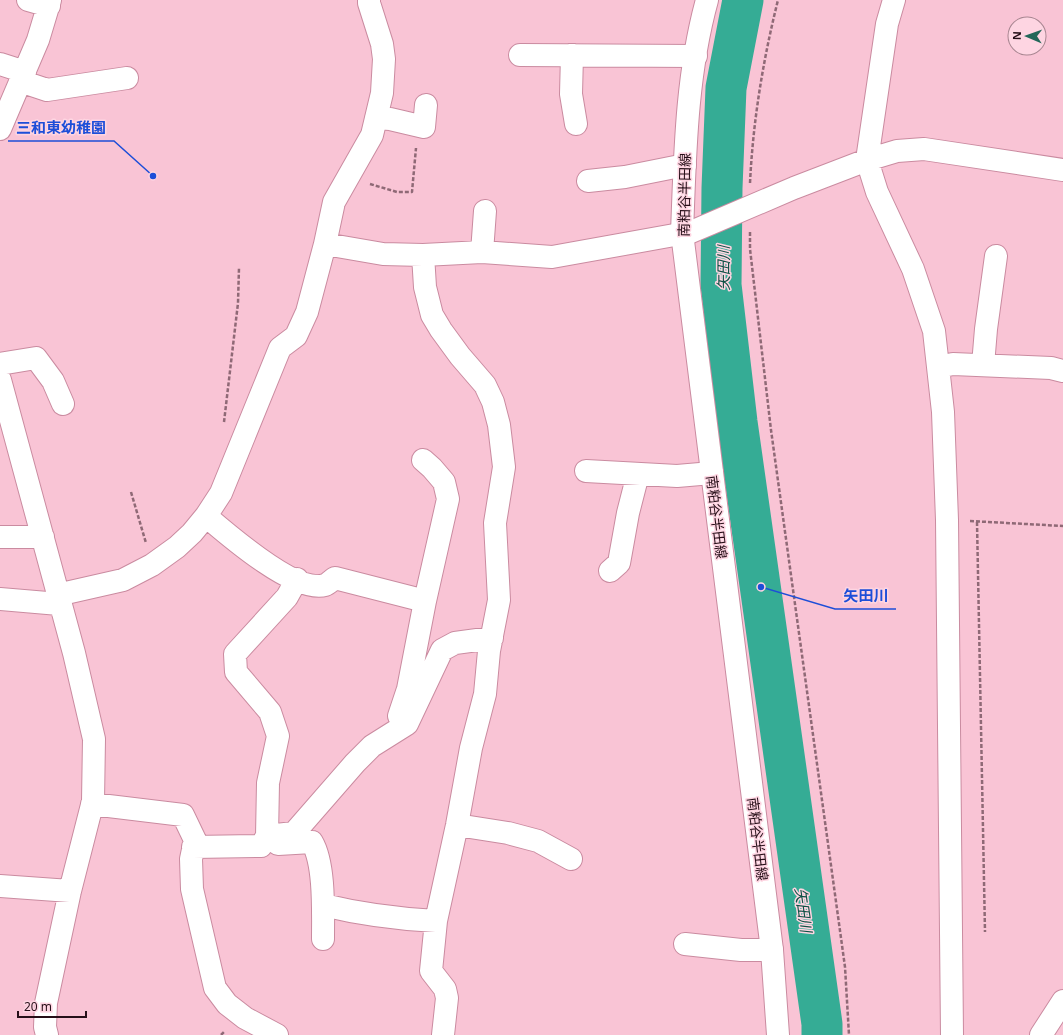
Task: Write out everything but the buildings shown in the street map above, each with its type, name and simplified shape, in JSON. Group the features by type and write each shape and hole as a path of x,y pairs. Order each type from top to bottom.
{"street":[{"path":"0,129 38,40 50,3 28,0"},
{"path":"0,599 58,599 123,580 152,564 178,547 206,516 221,493 280,348 296,336 307,312 325,244 334,202 372,135 382,93 384,59 382,44 369,0"},
{"name":"南粕谷半田線","path":"707,0 702,20 686,122 686,233 712,473 772,950 778,1035"},
{"path":"894,0 887,24 867,160 877,192 913,269 934,331 943,412 947,520 952,1035"},
{"path":"520,55 696,56"},
{"path":"572,55 572,94 576,124"},
{"path":"0,64 47,90 127,78"},
{"path":"376,118 390,119 424,127 426,105"},
{"path":"325,244 383,254 419,255 482,252 552,256 686,233 794,188 867,160 896,151 924,149 1063,170"},
{"path":"588,181 625,177 685,165"},
{"path":"482,252 485,210"},
{"path":"419,255 420,307 425,326 434,348"},
{"path":"419,255 432,315 460,356 485,385 499,425 504,467 495,523 498,600 485,694 471,748 457,825 436,921 432,970 445,989 447,998 443,1035"},
{"path":"983,365 986,329 996,256"},
{"path":"0,364 36,358 53,381 63,404"},
{"path":"938,367 953,364 1051,368 1063,371"},
{"path":"0,380 5,414 43,537 58,599 74,653 94,739 92,804 70,891 46,1003 45,1027 47,1035"},
{"path":"397,730 397,723 408,689 425,601 448,499 444,482 423,460"},
{"path":"586,471 677,476 712,473"},
{"path":"610,571 619,563 628,513 638,474"},
{"path":"206,516 246,550 297,580 311,584 325,585 335,578 425,601"},
{"path":"0,537 43,537"},
{"path":"264,841 268,783 278,736 270,712 236,672 235,654 287,597 297,580"},
{"path":"264,841 294,833 354,763 372,746 407,724 442,650 455,643 492,638"},
{"path":"92,804 183,815 195,840 191,859 192,889 215,988 227,1004 268,1033"},
{"path":"457,825 508,833 538,841 571,859"},
{"path":"193,847 264,841 312,842 317,851 323,905 323,939"},
{"path":"0,886 70,891"},
{"path":"323,905 348,911 410,920 436,921"},
{"path":"685,944 741,950 772,950"},
{"path":"1041,1035 1063,1001"}],"path":[{"path":"778,0 766,46 752,143 746,209 771,430 845,967 849,1035"},
{"path":"224,423 238,303 239,268"},
{"path":"130,492 152,564"},
{"path":"947,520 1063,526"},
{"path":"977,522 985,932"}],"waterway":[{"name":"矢田川","path":"743,0 726,88 722,188 721,285 737,422 822,1024 822,1035"}],"place":[{"name":"三和東幼稚園","path":"153,176"},
{"name":"矢田川","path":"761,587"}]}
